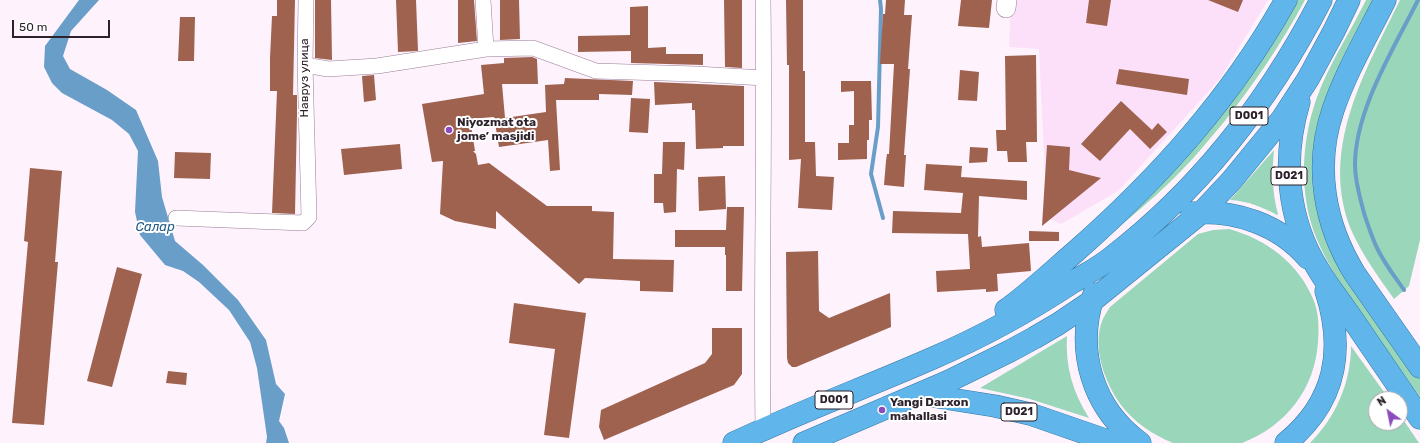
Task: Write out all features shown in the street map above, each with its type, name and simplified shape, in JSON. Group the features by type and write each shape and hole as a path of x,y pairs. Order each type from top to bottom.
{"highway":[{"path":"934,358 1010,307 1101,229 1147,184 1196,130 1244,69 1270,29 1286,0"},
{"name":"D001","path":"734,443 934,358 1005,323 1058,292 1110,258 1159,218 1205,170 1237,132 1268,91 1307,28 1321,0"},
{"name":"D001","path":"804,443 920,394 1010,352 1058,324 1092,301 1202,212 1232,180 1278,125 1308,79 1334,31 1348,0"},
{"path":"1385,0 1347,76 1333,110 1325,151 1324,191 1333,231 1347,260 1355,274 1420,367"},
{"name":"D021","path":"1286,443 1301,430 1317,409 1329,385 1334,368 1336,350 1335,326 1328,297 1298,225 1292,201 1289,178 1289,155 1294,122 1299,101 1308,79"},
{"name":"D021","path":"1159,218 1202,212 1233,215 1263,224 1292,242 1306,255 1318,270 1420,418"},
{"path":"1110,258 1092,301 1087,324 1086,348 1088,362 1095,384 1104,404 1116,421 1140,443"},
{"name":"D021","path":"920,394 994,406 1030,414 1072,436 1114,443"}],"street":[{"name":"Навруз улица","path":"176,218 303,223 309,217 306,157 306,0"},
{"path":"483,0 486,50"},
{"path":"764,0 762,306 764,429"},
{"path":"305,65 328,69 377,66 486,50 533,48 596,71 764,78"}],"shaded area":[{"path":"1011,0 1268,0 1219,80 1118,191 1061,224 1047,218 1039,49 1009,47"}],"green space":[{"path":"1296,0 1305,0 1267,63 1224,122 1169,183 1128,220 1071,266"},
{"path":"1366,0 1375,0 1322,117 1353,283 1420,379 1420,397 1332,270 1316,237 1307,204 1304,169 1307,134 1311,117 1316,100 1327,74"},
{"path":"1400,0 1420,0 1420,240 1409,286 1394,299 1377,275 1353,234 1343,203 1340,173 1343,143 1350,113 1360,84"},
{"path":"1274,150 1273,182 1278,214 1277,215 1249,203 1230,200"},
{"path":"1229,229 1243,233 1268,246 1280,254 1300,275 1308,287 1317,311 1318,342 1316,359 1304,390 1295,404 1285,416 1258,436 1242,443 1173,443 1151,432 1138,422 1126,411 1115,396 1105,376 1099,354 1099,331 1102,321 1110,307 1198,234 1213,230"},
{"path":"1067,336 1067,358 1071,379 1083,409 1089,418 1030,399 980,388"},
{"path":"1351,346 1383,391 1368,391 1368,431 1408,431 1408,427 1419,443 1310,443 1327,422 1340,398 1345,386"}],"water":[{"name":"Салар","path":"79,0 99,0 71,31 63,56 70,69 107,90 136,110 158,161 162,197 175,241 203,265 238,300 266,340 276,384 285,394 279,421 284,428 289,443 266,443 267,437 257,368 250,342 229,310 199,282 183,271 165,265 140,235 135,212 138,151 129,134 112,120 62,93 52,83 44,67 45,46"}],"building":[{"path":"277,0 295,0 293,95 297,95 297,114 295,214 272,213 277,91 270,91 270,58 272,16 277,16"},
{"path":"315,0 331,0 332,60 315,58"},
{"path":"396,0 416,0 418,51 398,52"},
{"path":"458,0 474,0 477,41 458,43"},
{"path":"500,0 519,0 520,39 500,40"},
{"path":"724,0 742,0 742,68 725,67"},
{"path":"786,0 803,0 805,142 815,142 816,176 834,177 832,210 798,208 801,159 789,160 789,65 787,65"},
{"path":"886,0 905,0 904,15 912,15 904,155 906,155 904,187 884,185 887,154 889,154 894,64 880,64 883,14 885,14"},
{"path":"961,0 992,0 989,28 958,26"},
{"path":"1089,0 1111,0 1107,26 1086,23"},
{"path":"1208,0 1243,0 1238,12"},
{"path":"648,6 648,48 666,47 666,54 703,54 703,65 631,63 631,51 578,52 578,36 630,35 630,7"},
{"path":"180,17 195,17 194,61 178,61"},
{"path":"1036,55 1037,142 1026,142 1027,162 1008,162 1007,151 997,151 996,130 1006,130 1005,56"},
{"path":"532,57 537,59 538,84 502,84 505,118 546,112 545,85 564,84 565,78 633,81 632,95 599,94 599,100 556,100 560,170 550,171 548,140 499,147 494,117 470,119 475,151 473,151 476,154 478,165 489,163 547,206 592,206 592,211 614,212 613,259 674,260 673,292 640,291 640,281 585,278 579,284 496,211 496,229 455,221 440,214 443,161 432,162 422,104 484,94 481,65 504,63 504,58"},
{"path":"1119,69 1189,79 1187,95 1116,84"},
{"path":"960,70 979,72 977,101 958,100"},
{"path":"374,75 376,100 364,102 362,76"},
{"path":"841,81 871,81 872,120 869,120 867,159 838,160 838,143 849,143 849,125 854,125 854,91 841,92"},
{"path":"654,82 744,86 744,146 723,146 723,148 696,149 695,110 692,110 692,103 655,105"},
{"path":"631,98 650,99 648,133 629,132"},
{"path":"1121,101 1152,130 1158,123 1167,132 1150,149 1130,129 1100,161 1081,144"},
{"path":"663,142 685,142 684,170 677,169 676,212 664,213 663,203 654,203 654,174 662,174"},
{"path":"400,144 402,169 344,175 341,149"},
{"path":"1047,145 1070,147 1069,170 1101,178 1042,226"},
{"path":"970,147 988,148 987,162 969,163"},
{"path":"175,152 211,153 210,179 174,178"},
{"path":"926,164 962,166 961,177 1027,181 1027,200 979,196 978,237 981,236 982,247 1029,243 1031,271 997,274 998,291 986,292 986,289 937,292 936,271 970,269 968,234 892,233 893,211 961,213 963,193 924,190"},
{"path":"30,168 62,171 55,262 58,262 44,425 12,423 28,242 24,241"},
{"path":"725,176 726,209 699,211 698,177"},
{"path":"727,207 744,207 742,291 726,291 725,247 675,247 675,230 726,230"},
{"path":"1029,231 1059,232 1059,241 1029,241"},
{"path":"818,251 819,311 829,318 890,293 891,327 796,367 792,367 788,363 787,358 786,252"},
{"path":"117,267 142,274 112,387 87,381"},
{"path":"514,303 586,313 569,438 544,435 555,349 509,343"},
{"path":"712,328 742,328 742,374 734,385 604,440 599,427 601,410 705,363 712,354"},
{"path":"168,371 187,373 186,385 166,383"}],"waterway":[{"path":"880,0 878,127 871,174 883,218"},
{"path":"1404,290 1378,250 1372,236 1359,195 1355,165 1361,123 1369,101 1388,59 1418,0"}],"place":[{"name":"Niyozmat ota jome’ masjidi","path":"449,130"},
{"name":"Yangi Darxon mahallasi","path":"882,410"}]}
